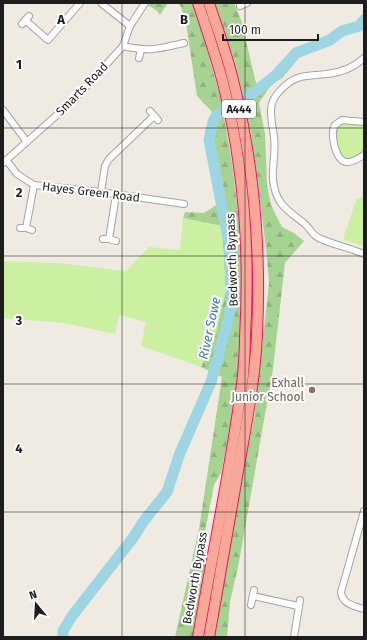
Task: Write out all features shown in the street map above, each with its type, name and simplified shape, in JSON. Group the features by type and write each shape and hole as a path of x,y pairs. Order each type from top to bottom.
{"highway":[{"name":"Bedworth Bypass","path":"198,3 223,84 234,141 243,199 246,236 247,313 243,375 231,455 198,637"},
{"name":"Bedworth Bypass","path":"209,3 233,80 245,139 257,234 258,287 257,335 252,389 209,637"}],"street":[{"path":"25,20 48,40 80,3"},
{"path":"101,3 130,26"},
{"name":"Smarts Road","path":"5,162 75,99 123,46 130,26 145,3"},
{"path":"240,6 247,3"},
{"path":"123,46 141,50 156,50 184,42"},
{"path":"139,58 141,50"},
{"path":"364,58 344,71 327,74 304,75 296,78 277,94 270,105 275,150 273,170 275,188 283,207 305,224 319,239 364,254"},
{"path":"3,110 27,142"},
{"path":"101,192 106,163 154,116"},
{"path":"364,122 342,120 335,125 333,130 337,153 342,160 351,162 364,154"},
{"name":"Hayes Green Road","path":"5,162 18,174 34,185 101,192 184,204"},
{"path":"26,229 34,185"},
{"path":"116,195 106,239 116,242"},
{"path":"364,511 341,592 342,598 345,602 364,609"},
{"path":"251,605 253,593 299,603 294,637"}],"green space":[{"path":"150,3 168,3 160,15 148,5"},
{"path":"179,3 192,3 198,17 221,100 232,162 241,238 243,287 238,388 221,473 214,485 203,542 206,545 206,569 194,637 175,637 199,529 222,377 201,367 214,341 226,290 222,226 183,218 185,212 204,213 221,202 209,140 216,116 197,96 185,17"},
{"path":"215,3 234,3 241,20 256,83 272,76 289,55 297,56 296,61 289,70 282,78 271,85 259,103 265,134 267,185 271,205 282,227 294,233 304,241 285,263 273,369 239,562 230,602 227,637 215,637 237,504 255,413 269,283 251,132 236,65"},
{"path":"343,124 364,125 364,151 351,159 343,157 338,150 336,135 337,130"},
{"path":"364,196 364,240 362,246 343,239 356,200"},
{"path":"183,218 222,226 226,290 214,341 201,367 141,346 146,322 119,315 115,334 64,323 3,318 3,261 59,263 126,271 149,247 180,250"}],"waterway":[{"name":"River Sowe","path":"63,637 63,631 72,616 167,492 180,453 211,382 226,329 232,301 229,243 209,140 213,122 216,116 255,92 277,74 296,53 330,40 342,31 359,26 364,20"}],"place":[{"name":"Exhall Junior School","path":"312,390"}]}
